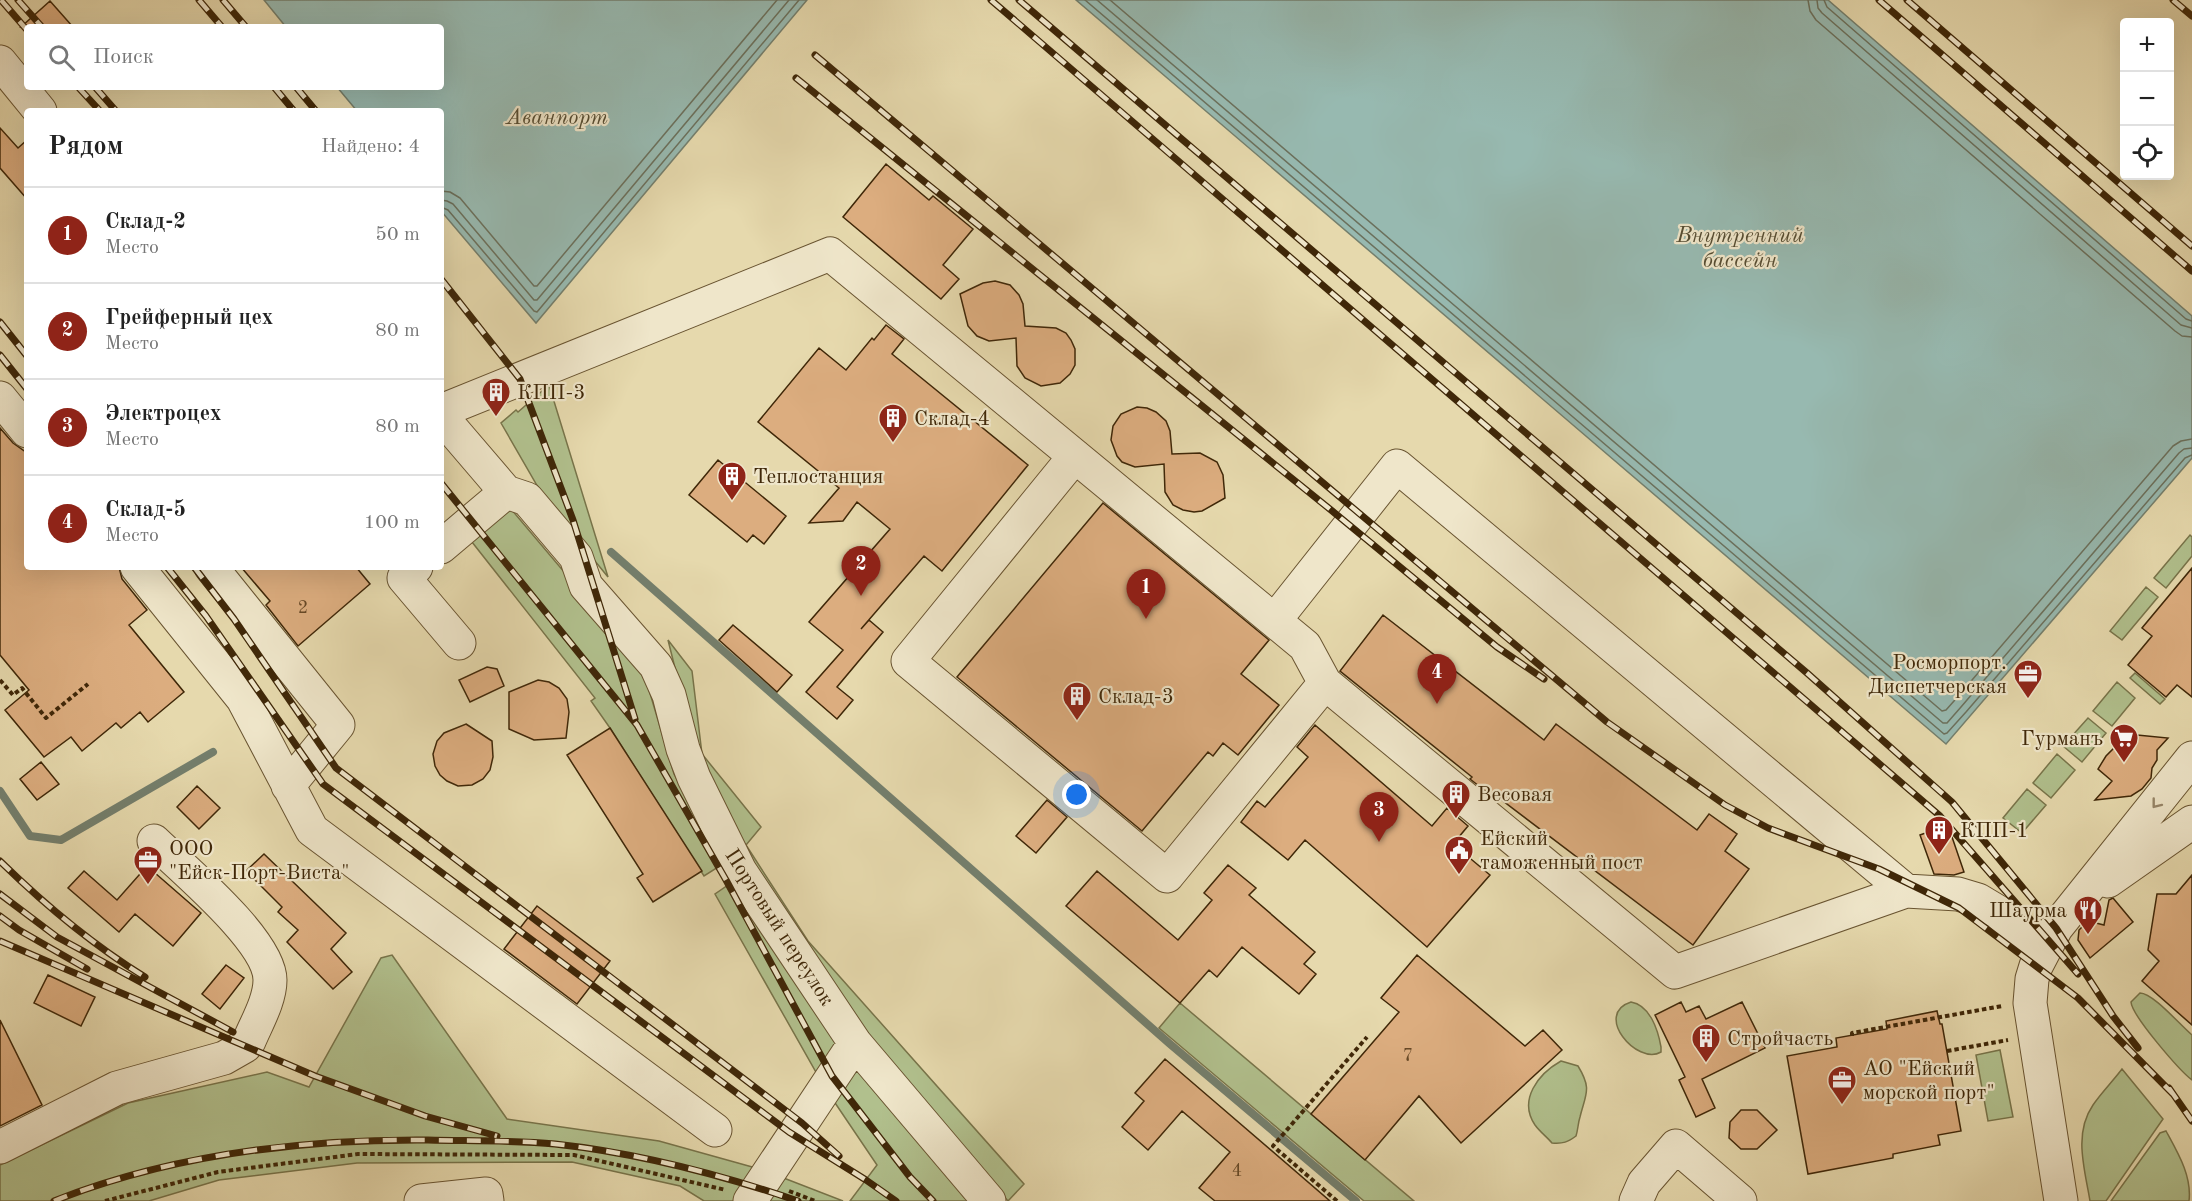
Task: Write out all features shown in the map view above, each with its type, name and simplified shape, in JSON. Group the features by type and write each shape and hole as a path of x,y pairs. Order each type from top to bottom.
{"street":[{"path":"0,62 38,108"},
{"path":"444,410 830,254 1305,645 1325,683 1675,972 1906,891 1952,893 1978,900 1998,912 2042,954"},
{"path":"0,398 24,425"},
{"path":"444,420 506,492 444,544"},
{"path":"1075,456 908,661 1167,876 1325,683"},
{"path":"1275,620 1397,466 1906,891"},
{"name":"Портовый переулок","path":"506,492 527,499 576,557 586,586 656,666 669,695 683,748 694,778 740,871 855,1043 989,1201"},
{"path":"139,570 243,699 312,830 716,1130"},
{"path":"213,570 338,725 288,786"},
{"path":"413,570 404,578 459,643"},
{"path":"2061,1201 2030,1003 2032,979 2056,928 2192,758"},
{"path":"2077,903 2192,822"},
{"path":"0,1147 117,1088 224,1058 245,1046 249,1041 269,992 270,972 267,962 249,933 154,841"},
{"path":"750,1201 855,1043"},
{"path":"1636,1201 1644,1183 1676,1146 1740,1201"},
{"path":"421,1201 496,1199"}],"path":[{"path":"0,680 13,695 22,688 46,718 88,684"},
{"path":"1852,1036 1852,1034 2012,1005"},
{"path":"1337,1201 1273,1146 1367,1037"},
{"path":"1947,1051 2017,1038"}],"green space":[{"path":"549,385 608,577 546,501 501,423 516,410 518,412"},
{"path":"511,509 641,663 674,774 723,864 704,876 591,701 595,698 472,542"},
{"path":"2190,535 2192,537 2192,556 2166,588 2154,578"},
{"path":"2146,587 2158,597 2122,640 2110,631"},
{"path":"668,640 692,671 702,754 761,827 746,845 808,941 1024,1184 1008,1201 859,1024 754,874 696,752"},
{"path":"2135,673 2165,699 2160,704 2130,678"},
{"path":"2117,682 2135,698 2112,726 2093,711"},
{"path":"2088,718 2106,733 2082,762 2063,746"},
{"path":"2057,754 2075,770 2051,798 2033,783"},
{"path":"2027,789 2046,805 2022,833 2003,818"},
{"path":"734,881 981,1201 850,1201 877,1165 825,1088 715,894"},
{"path":"392,955 507,1119 659,1141 763,1170 843,1201 704,1201 680,1186 572,1162 357,1163 219,1180 149,1201 0,1201 0,1165 128,1103 267,1072 309,1087 381,958"},
{"path":"2140,993 2152,998 2192,1035 2192,1080 2168,1055 2133,1009 2131,1002"},
{"path":"1631,1002 1643,1008 1652,1019 1658,1033 1661,1052 1651,1054 1641,1052 1623,1037 1617,1027 1616,1017 1620,1008"},
{"path":"1180,1003 1414,1201 1364,1201 1159,1028"},
{"path":"2000,1050 2013,1117 1988,1121 1976,1055"},
{"path":"1561,1061 1578,1066 1585,1080 1586,1096 1576,1136 1565,1142 1552,1143 1535,1125 1530,1116 1529,1106 1533,1088 1538,1080"},
{"path":"2122,1069 2163,1119 2106,1201 2090,1201 2083,1165 2083,1128 2093,1105"},
{"path":"2166,1131 2186,1174 2189,1201 2111,1201 2160,1133"}],"water":[{"name":"Аванпорт","path":"264,0 807,0 536,323 444,215 444,108 354,108 340,90 444,90 444,24 284,24"},
{"name":"Внутренний бассейн","path":"1076,0 1828,0 2192,316 2192,458 1946,744"}],"building":[{"path":"50,1 70,24 24,24"},
{"path":"0,128 18,148 24,143 24,196 0,168"},
{"path":"886,164 929,200 933,196 973,229 943,265 959,279 941,299 843,217"},
{"path":"995,281 1010,285 1019,295 1023,304 1025,326 1056,328 1066,333 1071,340 1075,349 1075,365 1070,374 1060,383 1041,386 1025,378 1017,366 1016,338 989,341 977,336 968,326 960,294 983,283"},
{"name":"Склад-4","path":"886,325 904,339 892,354 1028,465 942,571 924,556 861,629 869,620 883,632 837,687 853,700 837,719 806,692 843,650 809,622 890,529 857,502 843,521 809,523 839,488 758,422 819,348 846,370 872,338 874,340"},
{"path":"1137,407 1156,412 1166,421 1170,431 1172,454 1200,453 1217,462 1223,475 1225,498 1202,511 1183,510 1173,505 1165,492 1164,464 1135,467 1122,462 1111,440 1113,426 1121,414"},
{"path":"0,428 13,443 24,451 24,570 120,570 122,579 147,610 129,625 184,692 148,722 140,712 121,728 116,723 82,751 71,737 44,757 5,710 29,690 0,655"},
{"name":"Теплостанция","path":"718,460 786,516 764,544 753,535 747,542 689,495"},
{"path":"1103,503 1269,640 1241,674 1279,705 1238,755 1223,743 1213,756 1208,752 1142,831 957,677"},
{"path":"2192,568 2192,697 2177,685 2166,697 2128,665 2152,636 2142,628"},
{"path":"244,570 358,570 370,584 298,646 266,605 270,601"},
{"path":"1383,615 1544,740 1556,724 1697,830 1709,814 1737,834 1725,851 1749,869 1693,945 1495,795 1493,797 1470,779 1472,777 1340,671"},
{"path":"733,625 792,675 777,692 719,640"},
{"path":"487,667 497,669 504,686 470,702 459,680"},
{"path":"538,680 549,682 559,688 567,699 569,712 566,738 534,740 509,729 509,692"},
{"path":"466,724 492,741 493,757 490,770 483,779 472,785 458,786 440,775 435,766 433,754 437,741 444,733"},
{"path":"1315,725 1432,826 1447,808 1468,826 1453,844 1490,875 1427,947 1305,840 1288,860 1241,822 1257,801 1265,807 1308,757 1297,747"},
{"path":"610,728 702,871 653,902 637,878 643,874 567,755"},
{"path":"2137,735 2168,738 2157,750 2157,760 2152,768 2151,778 2142,789 2131,796 2095,800 2112,781 2098,769 2106,756 2119,743"},
{"path":"41,762 59,784 37,800 20,779"},
{"path":"197,786 220,808 199,829 177,807"},
{"path":"1047,800 1067,817 1036,853 1016,836"},
{"name":"КПП-1","path":"1942,827 1946,839 1952,837 1964,872 1954,875 1934,874 1920,835"},
{"path":"264,854 346,933 331,949 352,972 333,989 287,942 298,930 278,912 282,907 246,871"},
{"path":"1228,865 1256,888 1249,895 1315,952 1304,964 1316,974 1299,994 1242,947 1217,977 1209,970 1180,1003 1066,906 1097,871 1178,940 1212,900 1204,893"},
{"path":"147,866 201,913 173,946 135,914 119,932 68,888 84,871 117,900"},
{"path":"2192,875 2192,1025 2142,981 2159,961 2148,950 2157,894 2176,894"},
{"path":"2113,898 2133,922 2090,958 2078,940 2079,930 2088,921 2104,925 2109,900"},
{"path":"537,906 610,961 577,1004 504,949"},
{"path":"1417,955 1525,1046 1543,1030 1562,1050 1461,1143 1419,1096 1365,1160 1311,1114 1399,1012 1381,998"},
{"path":"226,965 244,978 220,1009 202,994"},
{"path":"48,975 95,997 81,1026 34,1003"},
{"name":"Стройчасть","path":"1681,1002 1686,1012 1699,1006 1706,1019 1742,1002 1765,1048 1702,1079 1715,1108 1696,1117 1679,1080 1685,1077 1655,1015"},
{"path":"1937,1011 1940,1024 1942,1024 1961,1131 1938,1135 1940,1145 1893,1154 1893,1158 1808,1174 1787,1056 1837,1047 1836,1038 1887,1029 1886,1021"},
{"path":"0,1020 42,1105 0,1126"},
{"path":"1165,1059 1330,1201 1215,1201 1199,1188 1230,1152 1182,1111 1148,1150 1122,1127 1144,1101 1135,1093"},
{"path":"1741,1110 1757,1110 1777,1130 1757,1149 1741,1149 1729,1138 1730,1122"}],"waterway":[{"path":"611,552 1170,1044 1356,1201"},
{"path":"0,791 30,836 61,840 213,752"}],"railway":[{"path":"1,0 24,27"},
{"path":"18,0 39,24"},
{"path":"199,0 219,24"},
{"path":"223,0 243,24"},
{"path":"991,0 1940,816 2078,974"},
{"path":"1019,0 1807,673 1952,802 2056,928 2113,1016 2138,1048"},
{"path":"1879,0 2192,271"},
{"path":"1907,0 2192,246"},
{"path":"2173,0 2192,16"},
{"path":"815,55 1607,722 1725,805 1768,828 1879,869 1959,908 2078,998 2173,1094"},
{"path":"796,78 1497,647 1544,679"},
{"path":"81,90 97,108"},
{"path":"98,90 113,108"},
{"path":"276,90 292,108"},
{"path":"298,90 314,108"},
{"path":"444,283 520,379 573,520 635,719"},
{"path":"0,322 24,352"},
{"path":"0,355 24,385"},
{"path":"444,487 637,725 726,880 832,1076 910,1177 933,1201"},
{"path":"169,570 206,616 323,784 789,1132 896,1201"},
{"path":"196,570 234,619 336,768 802,1123 839,1156"},
{"path":"0,861 70,923 145,977"},
{"path":"0,894 57,937 233,1032"},
{"path":"0,916 19,930 87,969"},
{"path":"0,941 315,1076 425,1116 497,1136"},
{"path":"2169,1088 2192,1121"},
{"path":"54,1201 145,1172 238,1152 285,1146 380,1140 508,1141 586,1148 708,1173 798,1201"}],"place":[{"name":"КПП-3","path":"496,418"},
{"name":"Склад-4","path":"893,444"},
{"name":"Теплостанция","path":"732,502"},
{"name":"Грейферный цех","path":"861,596"},
{"name":"Склад-2","path":"1146,619"},
{"name":"Росморпорт. Диспетчерская","path":"2028,700"},
{"name":"Склад-5","path":"1437,704"},
{"name":"Склад-3","path":"1077,722"},
{"name":"Гурманъ","path":"2124,764"},
{"name":"Весовая","path":"1456,820"},
{"name":"Электроцех","path":"1379,842"},
{"name":"КПП-1","path":"1939,856"},
{"name":"Ейский таможенный пост","path":"1459,876"},
{"name":"ООО \"Ейск-Порт-Виста\"","path":"148,886"},
{"name":"Шаурма","path":"2088,936"},
{"name":"Стройчасть","path":"1706,1064"},
{"name":"АО \"Ейский морской порт\"","path":"1842,1106"}]}
